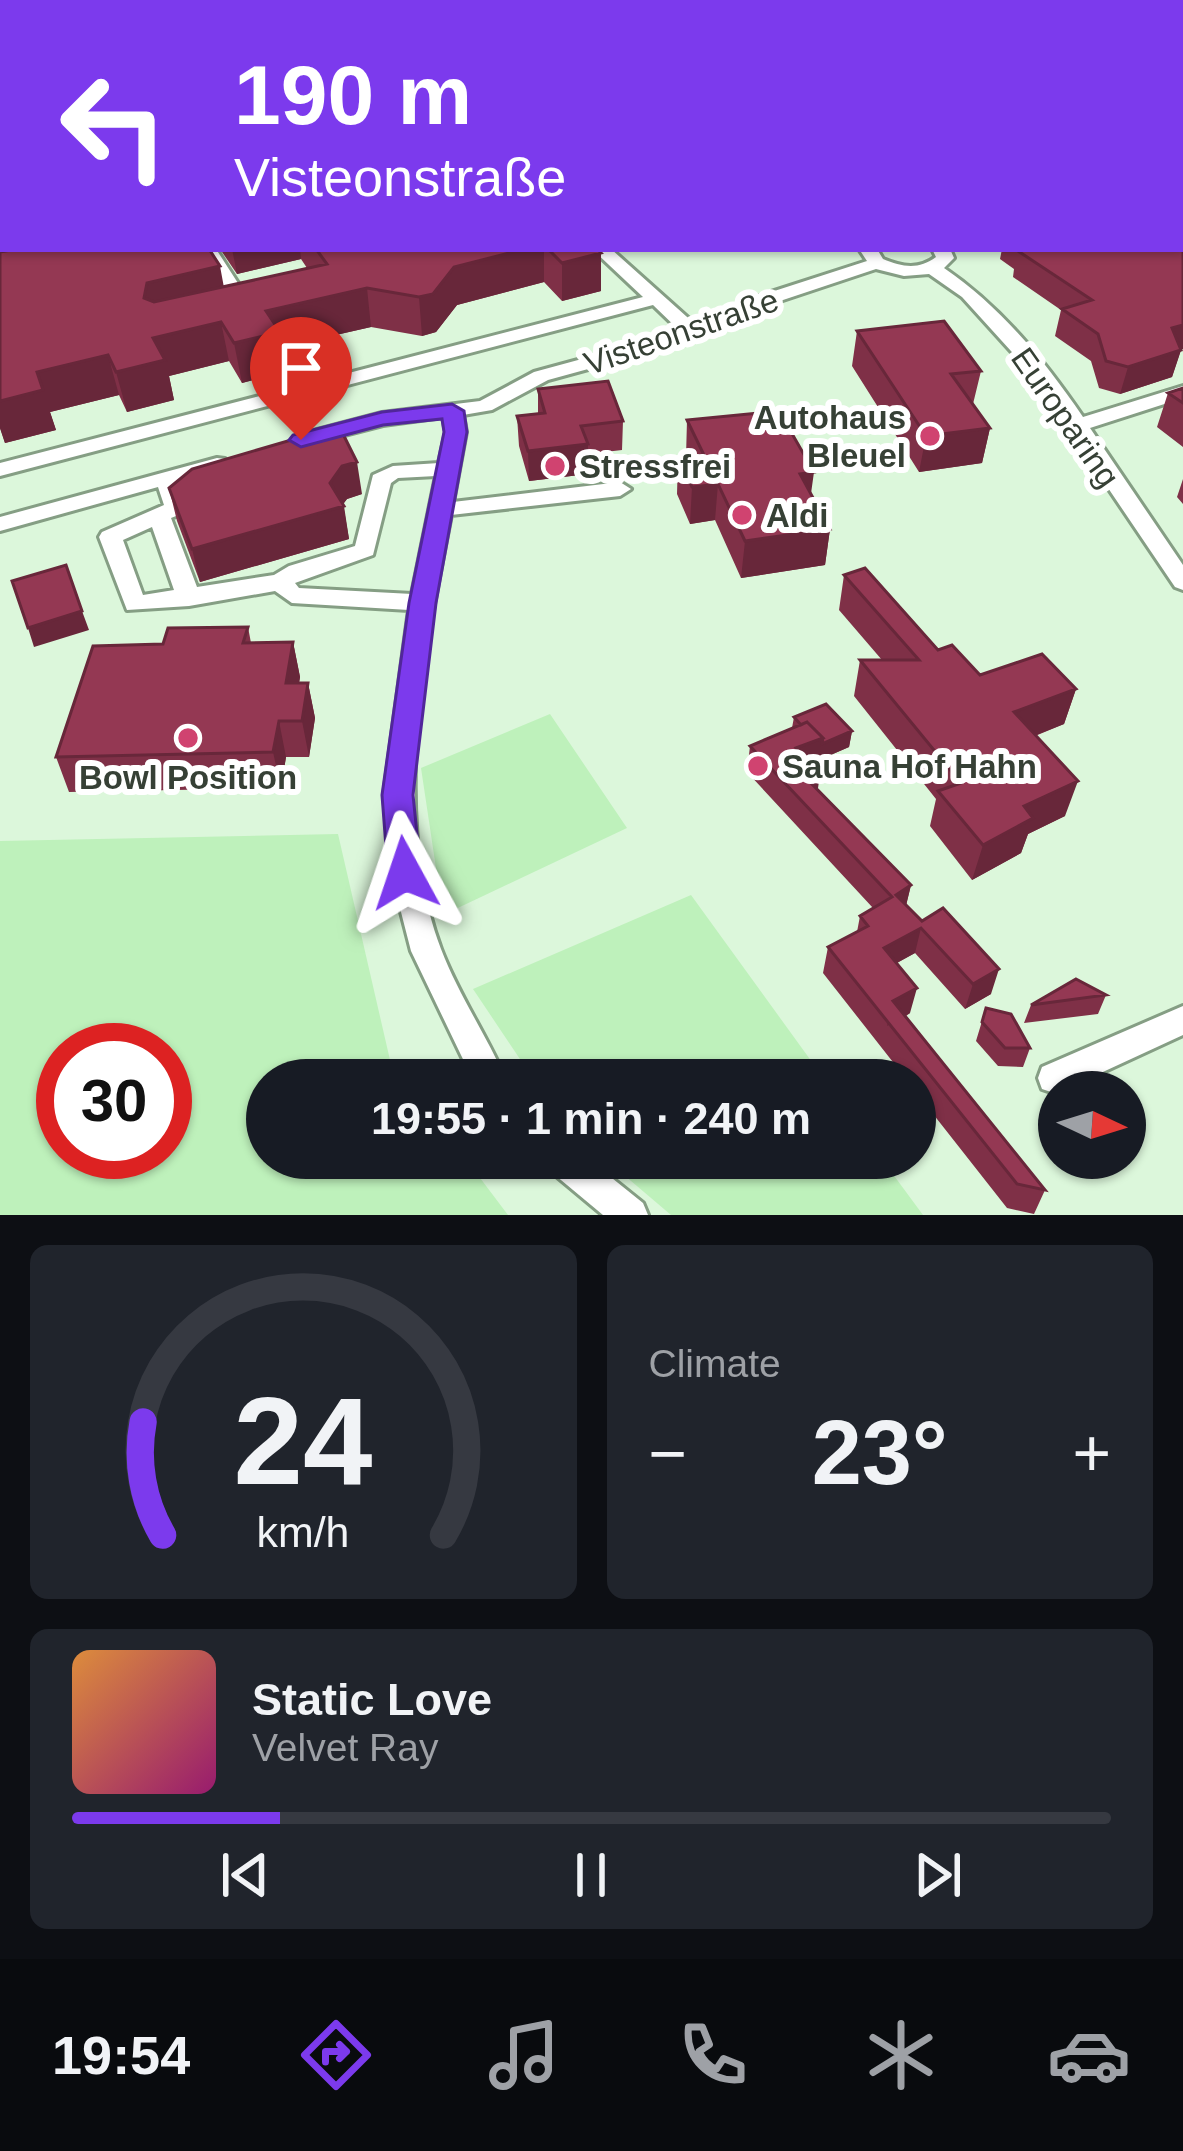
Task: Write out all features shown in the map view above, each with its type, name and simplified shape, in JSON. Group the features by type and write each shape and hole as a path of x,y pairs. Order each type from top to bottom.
{"street":[{"path":"209,252 245,308 225,315"},
{"path":"605,252 694,333"},
{"name":"Europaring","path":"872,256 904,272 937,259 991,311 1183,582"},
{"name":"Visteonstraße","path":"278,446 382,418 485,406 541,376 623,357 694,333 872,256"},
{"path":"0,470 656,299"},
{"path":"1076,426 1183,392"},
{"path":"452,411 455,432 422,603 398,795 405,873 426,951 480,1059"},
{"path":"0,524 233,459"},
{"path":"165,478 176,505 160,518 110,537 135,604 280,582 298,571 365,550 381,480 393,472 447,469"},
{"path":"439,510 620,489"},
{"path":"160,518 189,598"},
{"path":"280,582 292,595 422,603"},
{"path":"1070,1071 1183,1020"},
{"path":"586,1179 629,1215"}],"green space":[{"path":"550,714 627,828 443,915 421,768"},
{"path":"338,834 390,1059 246,1059 246,1179 481,1179 508,1215 0,1215 0,841"},
{"path":"691,895 810,1059 520,1059 473,989"},
{"path":"629,1179 896,1179 923,1215 671,1215"}],"building":[{"path":"0,252 211,252 220,266 147,283 144,298 154,302 327,264 318,252 513,252 454,267 433,294 419,297 367,288 266,311 280,332 234,343 221,322 153,338 165,360 116,372 108,355 37,372 43,390 0,401"},
{"path":"551,252 601,253 562,263"},
{"path":"1020,252 1183,252 1183,325 1172,328 1181,350 1128,367 1106,361 1098,334 1062,309 1092,300"},
{"path":"944,321 981,371 951,374 990,428 926,436 857,331"},
{"path":"608,381 623,421 581,426 588,444 528,451 517,416 545,413 538,389"},
{"path":"1183,388 1183,403 1168,393"},
{"path":"779,411 814,472 800,474 830,529 745,541 718,484 692,487 678,458 704,455 687,420"},
{"path":"339,426 357,462 342,466 330,483 344,506 192,549 169,488 192,469"},
{"path":"66,565 82,611 28,628 12,581"},
{"path":"865,568 938,650 952,645 980,675 1042,654 1076,689 1014,712 1078,781 1024,806 1033,818 983,845 938,791 961,783 860,660 919,660 844,575"},
{"path":"248,627 243,643 293,642 286,683 308,683 302,721 279,721 273,752 56,757 93,646 163,644 168,628"},
{"path":"826,704 852,731 822,744 823,738 807,722 801,725 794,717"},
{"path":"807,722 823,738 796,748 820,775 809,781 911,885 896,895 922,921 943,908 999,969 973,984 921,928 884,948 917,988 893,1001 1045,1190 1017,1184 936,1082 936,1059 917,1059 828,947 868,926 860,916 892,897 750,746"},
{"path":"1076,979 1106,995 1031,1005"},
{"path":"986,1008 1011,1014 1030,1048 1005,1048 982,1022"}],"place":[{"name":"Autohaus Bleuel","path":"930,436"},
{"name":"Stressfrei","path":"555,466"},
{"name":"Aldi","path":"742,515"},
{"name":"Bowl Position","path":"188,738"},
{"name":"Sauna Hof Hahn","path":"758,766"}],"route":[{"path":"301,440 382,418 452,411 455,432 422,603 398,795 405,873"}]}
